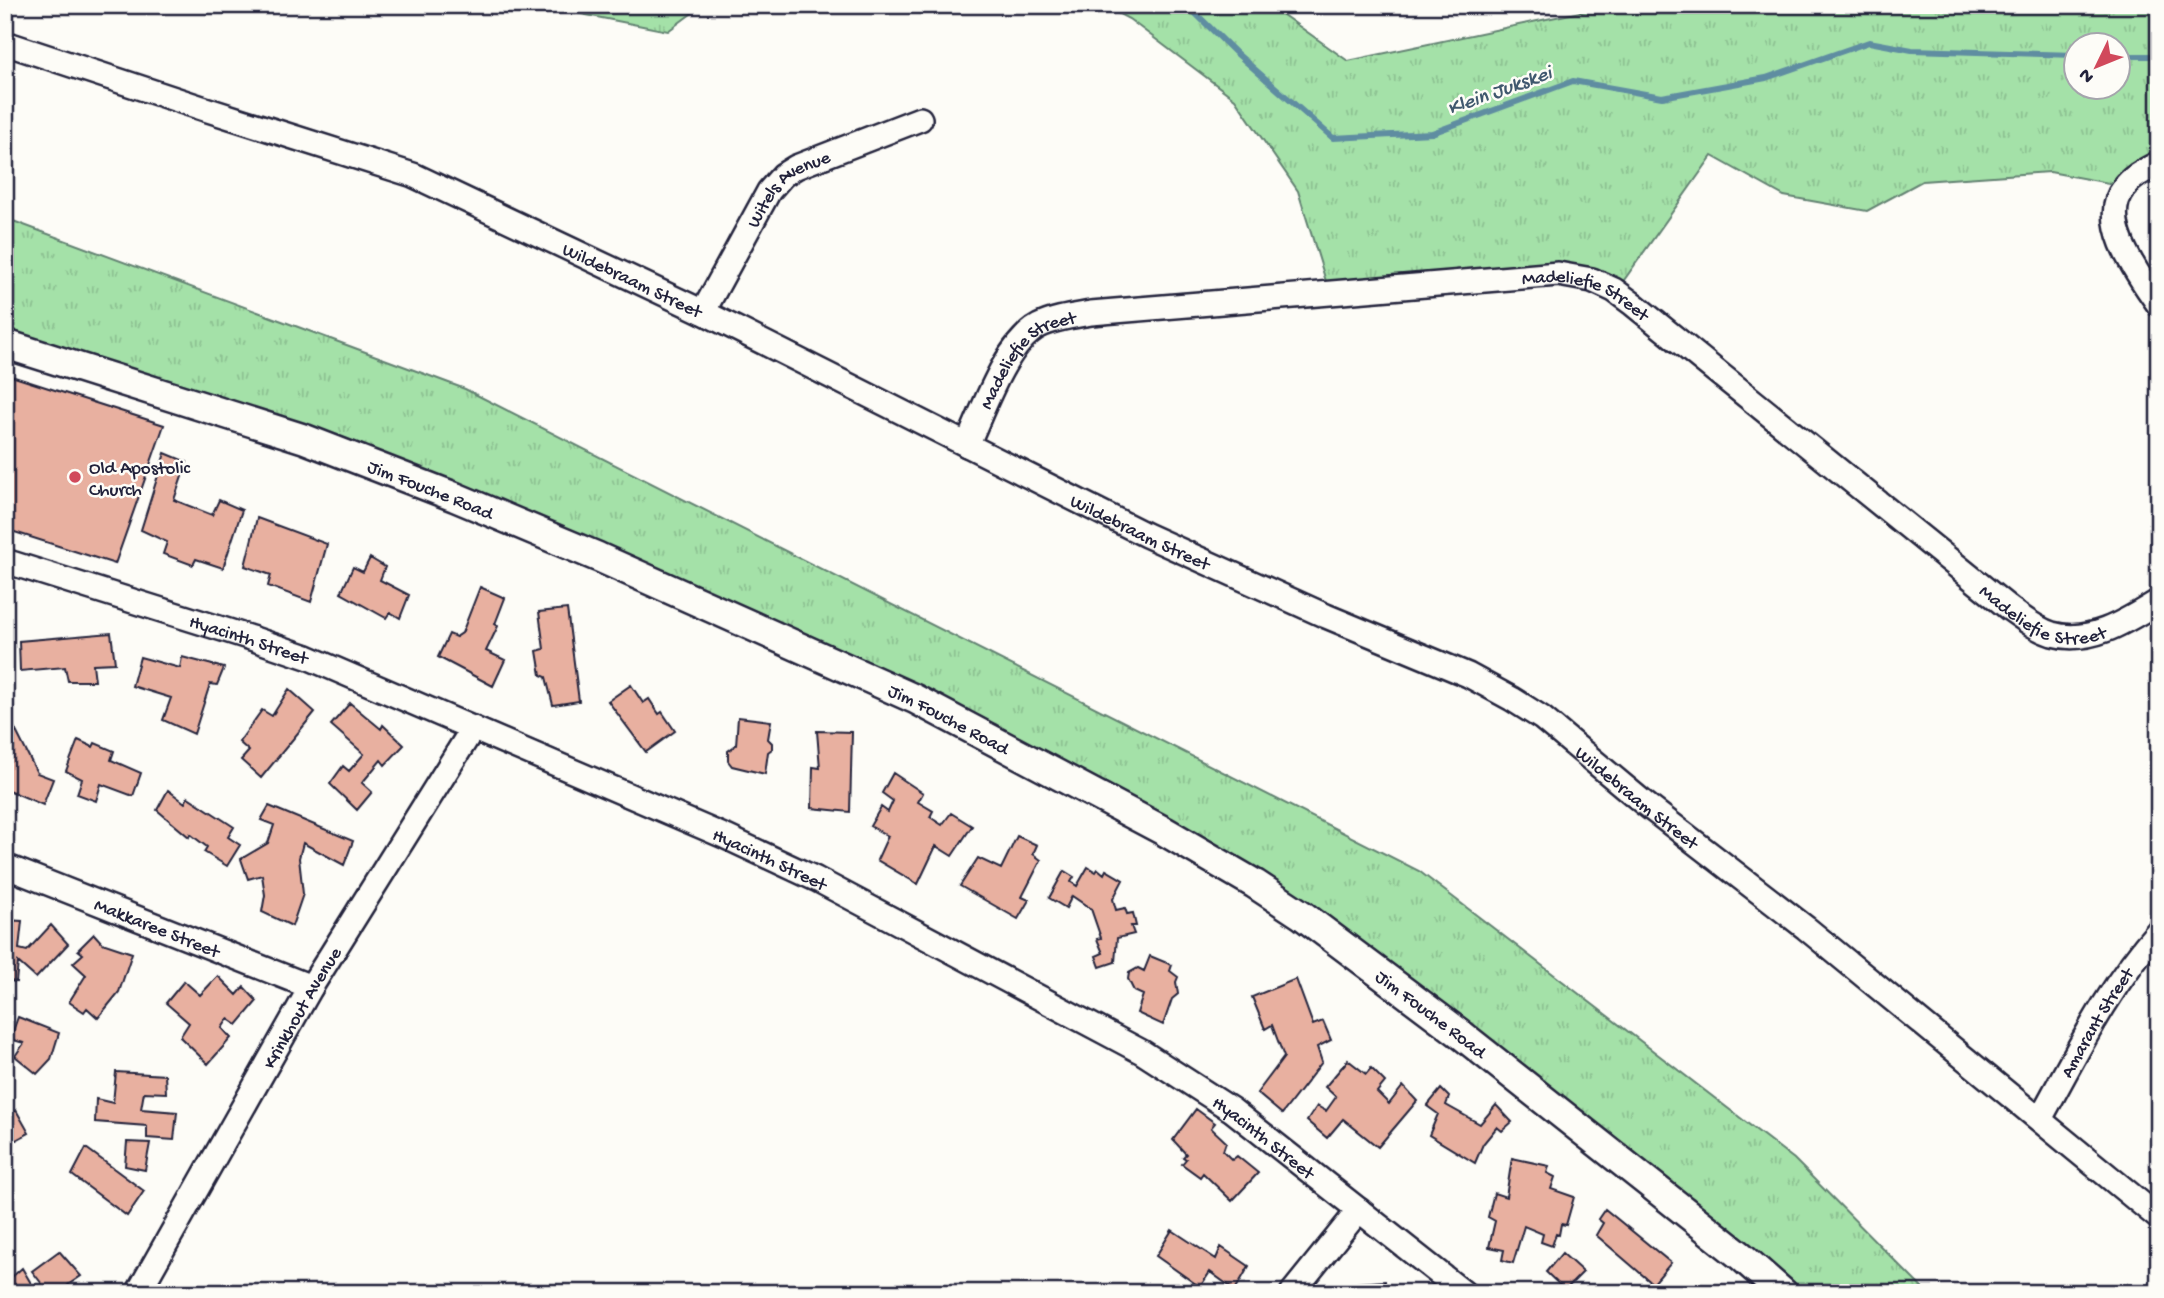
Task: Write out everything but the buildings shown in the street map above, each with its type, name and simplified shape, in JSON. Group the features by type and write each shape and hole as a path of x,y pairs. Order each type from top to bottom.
{"street":[{"name":"Wildebraam Street","path":"5,43 413,175 704,312 1146,535 1326,616 1468,675 1512,699 1581,748 1644,803 1806,928 2159,1218"},
{"name":"Witels Avenue","path":"704,312 769,191 783,176 796,167 920,119"},
{"path":"2159,163 2128,183 2116,203 2119,237 2126,254 2159,305"},
{"name":"Madeliefie Street","path":"967,445 1013,352 1031,331 1053,320 1091,313 1329,295 1497,278 1558,274 1578,276 1614,290 1633,304 2010,609 2038,627 2064,636 2109,629 2159,601"},
{"name":"Jim Fouche Road","path":"5,344 305,439 598,557 915,699 1164,831 1255,884 1360,957 1741,1256 1783,1293"},
{"name":"Hyacinth Street","path":"5,561 285,649 713,831 816,879 1131,1046 1232,1110 1464,1293"},
{"name":"Krinkhout Avenue","path":"138,1293 311,987 473,728"},
{"name":"Makkaree Street","path":"5,866 311,987"},
{"name":"Amarant Street","path":"2040,1119 2110,995 2130,964 2159,930"},
{"path":"1292,1293 1359,1210"}],"green space":[{"path":"535,5 703,5 668,31"},
{"path":"1102,5 1269,5 1348,61 1613,5 1724,5 1759,12 1768,5 2159,5 2159,158 2119,185 2050,172 1922,181 1867,211 1784,196 1712,156 1612,297 1587,283 1329,291 1298,191 1235,99 1129,19"},
{"path":"5,218 465,389 1419,871 1794,1159 1927,1293 1786,1293 1296,910 823,648 5,340"}],"waterway":[{"name":"Klein Jukskei","path":"1187,5 1235,52 1333,138 1432,133 1573,81 1662,97 1766,78 1869,42 1912,50 2062,55"},
{"name":"Klein Jukskei","path":"2132,56 2159,56"}],"place":[{"name":"Old Apostolic Church","path":"75,477"}]}
